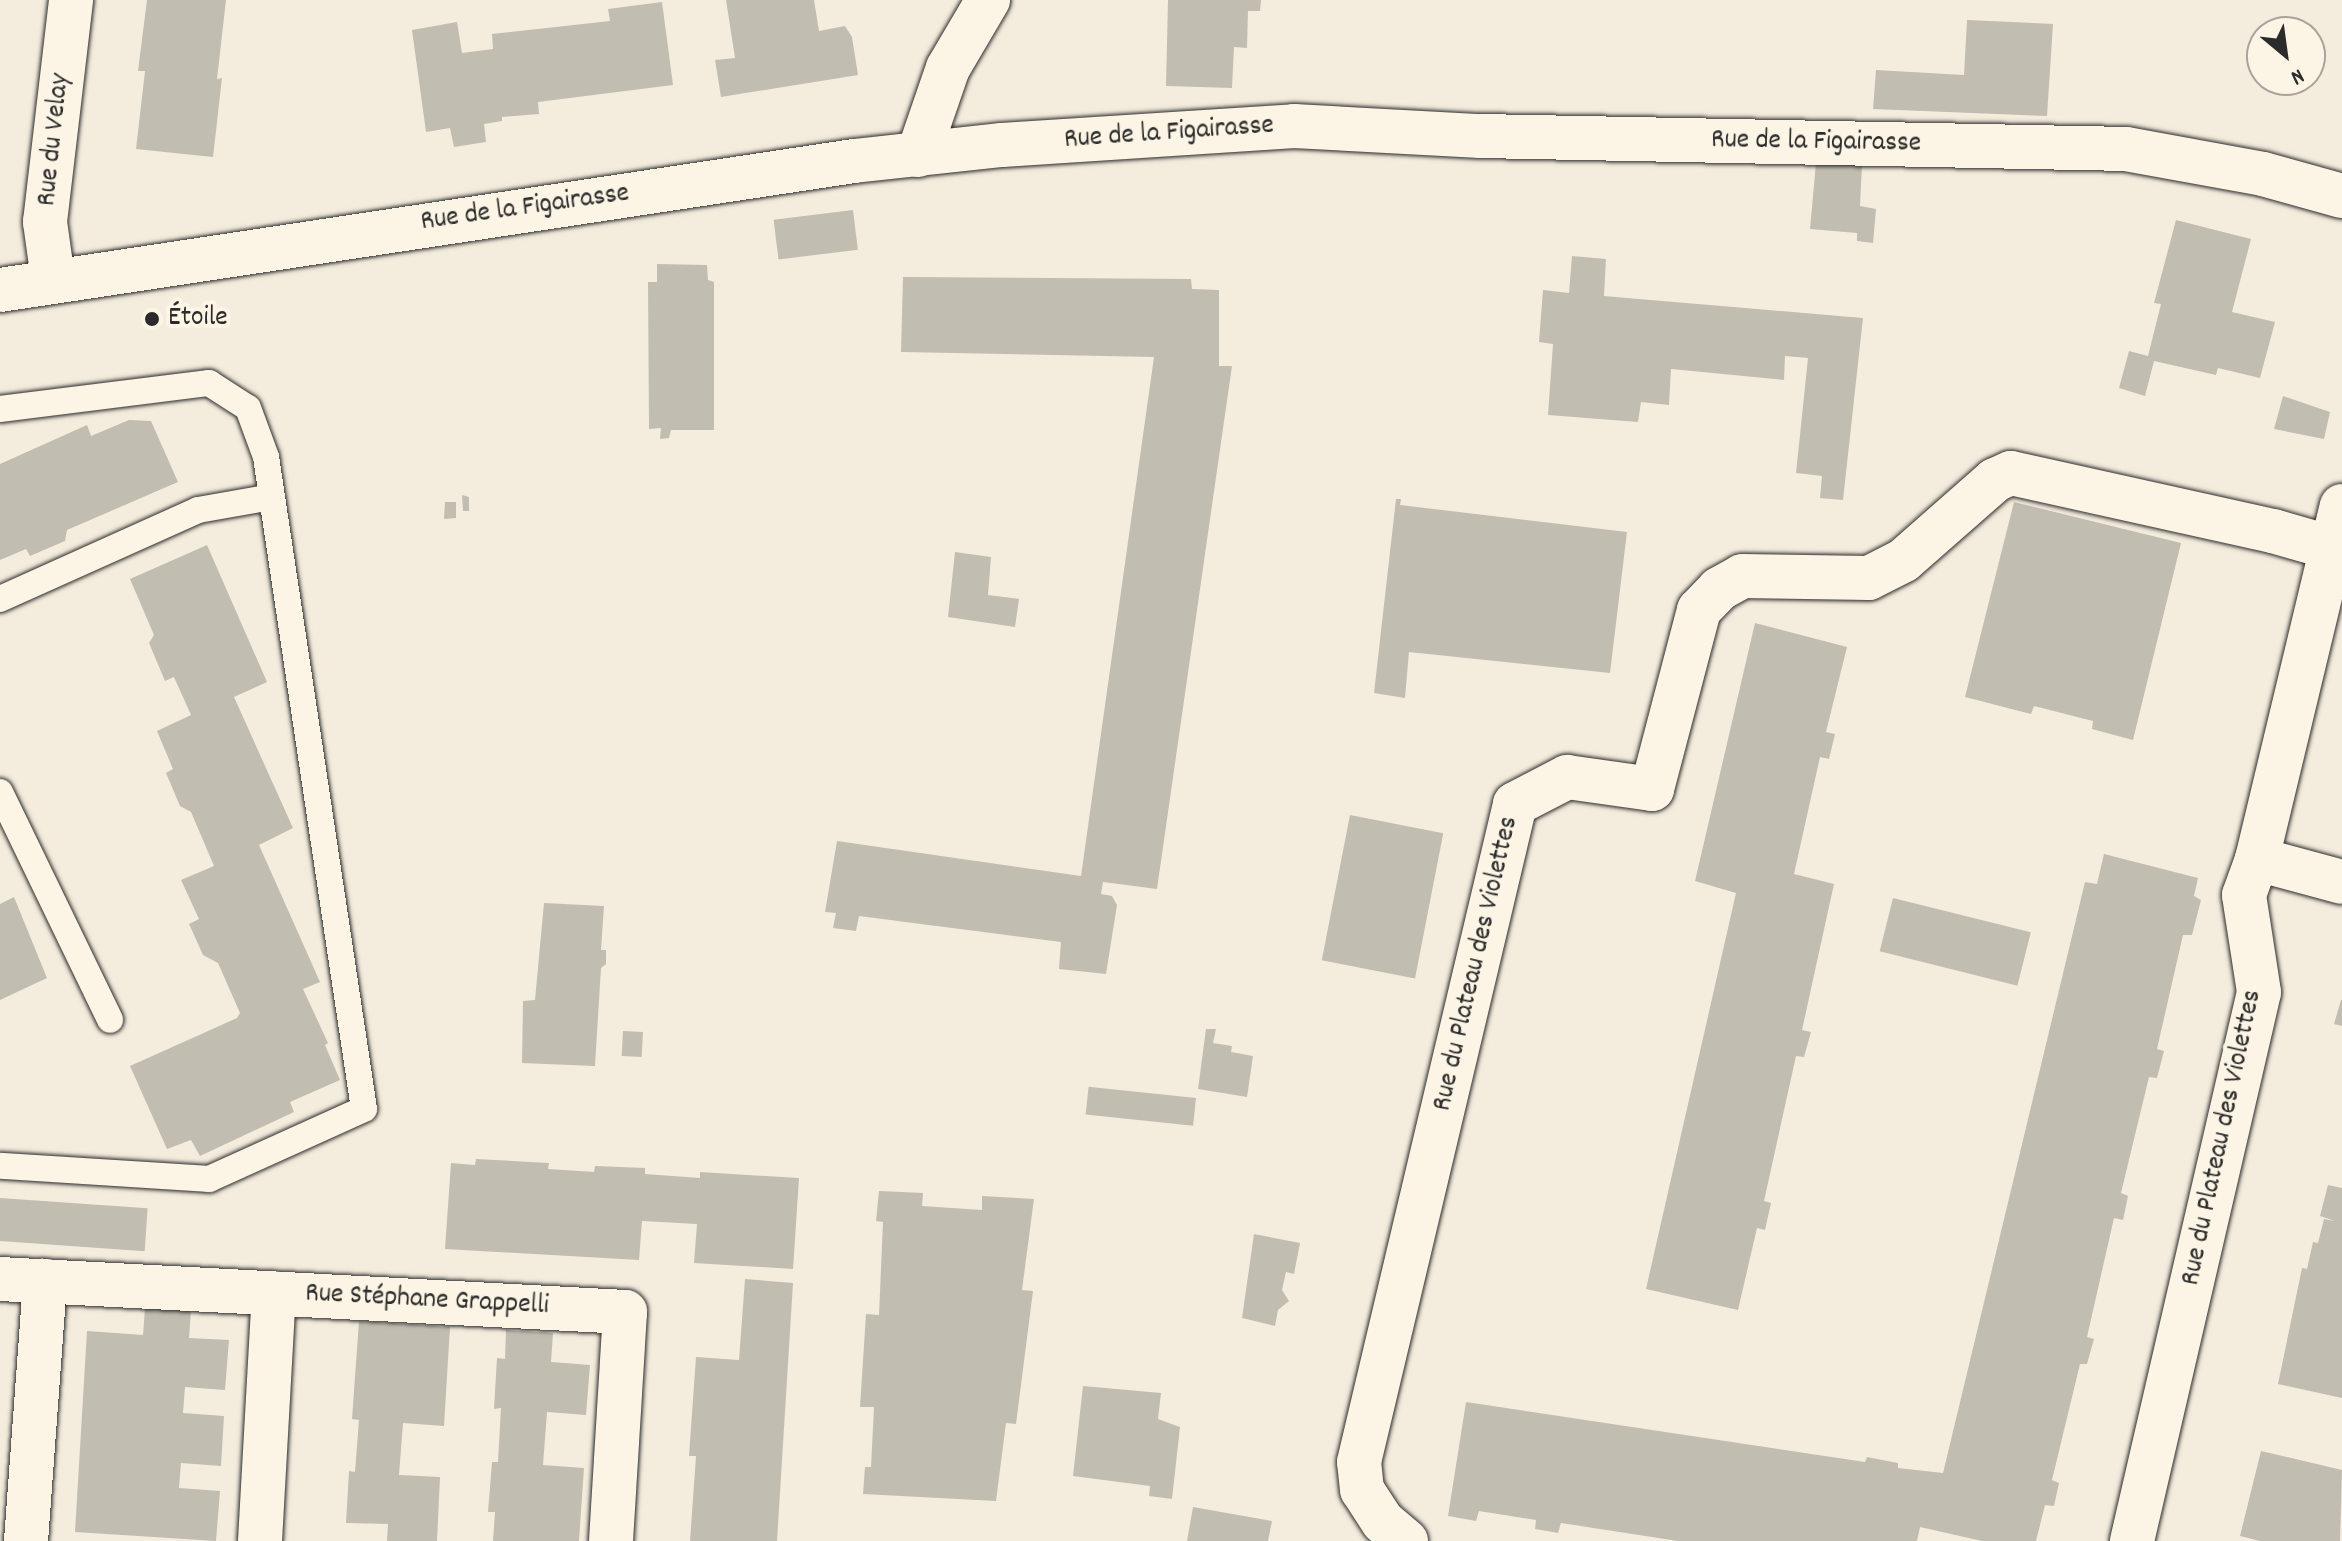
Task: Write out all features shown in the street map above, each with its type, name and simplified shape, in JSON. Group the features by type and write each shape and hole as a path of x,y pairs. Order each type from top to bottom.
{"street":[{"name":"Rue du Velay","path":"53,279 45,222 71,0"},
{"path":"918,155 948,68 988,0"},
{"name":"Rue de la Figairasse","path":"0,290 53,279 838,163 1002,145 1294,126 1481,136 2126,149 2263,174 2342,196"},
{"name":"Rue du Plateau des Violettes","path":"1406,1541 1383,1522 1362,1490 1359,1462 1515,804 1567,777 1652,789 1699,610 1719,589 1742,576 1869,578 1904,560 1995,480 2011,473 2273,531 2332,548"},
{"name":"Rue du Plateau des Violettes","path":"2132,1541 2259,992 2244,895 2257,859 2342,506"},
{"path":"2257,859 2342,882"},
{"name":"Rue Stéphane Grappelli","path":"0,1279 625,1312 611,1541"},
{"path":"26,1541 45,1281"},
{"path":"260,1541 274,1293"}],"lane":[{"path":"0,409 209,383 248,408 266,457 364,1109 209,1179 0,1166"},
{"path":"0,599 198,510 272,497"},
{"path":"0,792 110,1020"}],"building":[{"path":"147,0 226,0 217,79 222,78 213,157 136,149 145,71 138,71"},
{"path":"726,0 814,0 819,31 845,26 852,37 858,75 721,97 715,60 735,58"},
{"path":"1168,0 1261,0 1260,11 1248,11 1247,48 1234,47 1232,88 1166,86"},
{"path":"662,2 673,85 538,102 539,114 502,117 502,121 484,124 486,142 454,147 450,128 426,132 412,30 457,22 462,53 493,49 492,34 610,21 608,9"},
{"path":"1967,20 2053,24 2047,116 1873,109 1876,70 1964,75"},
{"path":"1816,163 1862,165 1860,206 1876,209 1873,243 1857,241 1857,233 1810,229"},
{"path":"853,210 858,250 778,259 774,220"},
{"path":"2176,220 2251,239 2232,312 2275,322 2260,378 2218,368 2216,375 2154,361 2145,396 2119,388 2129,351 2148,356 2161,304 2154,303"},
{"path":"1572,256 1606,259 1604,296 1863,318 1843,500 1820,498 1822,476 1796,473 1808,358 1785,356 1784,380 1671,369 1669,405 1641,402 1638,422 1548,415 1553,344 1539,342 1543,290 1569,293"},
{"path":"657,264 707,265 708,280 714,282 714,430 671,430 669,438 660,439 661,428 649,429 648,282 657,282"},
{"path":"903,277 1191,279 1192,289 1219,290 1219,366 1232,366 1157,889 1103,882 1101,894 1112,896 1117,905 1106,974 1059,969 1061,942 859,916 856,931 833,928 836,913 825,912 837,841 1081,876 1154,357 901,352"},
{"path":"2283,396 2330,412 2324,439 2274,429"},
{"path":"129,420 151,421 178,482 67,530 65,541 30,556 26,549 0,560 0,464 87,425 91,436"},
{"path":"462,495 469,497 469,511 463,511"},
{"path":"1396,499 1401,499 1400,505 1627,532 1610,673 1409,652 1405,698 1374,693"},
{"path":"445,502 456,502 456,518 444,519"},
{"path":"2014,502 2181,543 2133,740 2092,729 2093,721 2034,706 2031,714 1965,697"},
{"path":"207,545 267,682 234,697 293,828 259,845 320,982 303,989 328,1043 325,1045 340,1080 290,1102 294,1112 200,1156 191,1140 167,1149 130,1066 237,1018 240,1013 218,963 203,955 189,924 199,919 181,880 214,866 191,812 180,806 166,773 173,769 157,731 191,715 174,677 165,681 149,643 154,635 130,579"},
{"path":"955,552 991,557 988,595 1019,599 1015,627 948,617"},
{"path":"1755,623 1847,647 1826,732 1835,734 1829,759 1820,757 1794,874 1834,884 1802,1030 1811,1032 1804,1057 1796,1056 1764,1201 1771,1203 1765,1230 1757,1228 1738,1310 1646,1289 1736,893 1695,881"},
{"path":"1350,815 1443,833 1415,978 1322,960"},
{"path":"2104,854 2198,878 2194,896 2201,900 2192,935 2183,935 2157,1049 2164,1051 2157,1078 2149,1077 2121,1193 2128,1196 2123,1220 2114,1218 2087,1337 2094,1339 2087,1364 2080,1364 2052,1480 2059,1483 2054,1506 2045,1505 2036,1541 1982,1541 1920,1527 1917,1541 1678,1541 1561,1523 1558,1533 1535,1529 1536,1520 1479,1511 1476,1521 1448,1516 1466,1402 1865,1462 1867,1457 1898,1463 1898,1468 1943,1473 2085,882 2097,884"},
{"path":"14,897 47,978 0,1000 0,904"},
{"path":"1893,898 2031,932 2017,986 1880,951"},
{"path":"544,903 604,906 601,950 606,950 606,964 601,968 595,1066 522,1063 523,1001 535,1000"},
{"path":"2342,1000 2342,1026 2334,1024"},
{"path":"1206,1029 1216,1029 1213,1043 1232,1046 1231,1052 1253,1056 1247,1097 1198,1089"},
{"path":"623,1031 643,1032 642,1057 622,1056"},
{"path":"1089,1087 1196,1098 1193,1126 1086,1115"},
{"path":"476,1159 549,1163 548,1169 594,1172 595,1166 645,1168 645,1174 700,1178 700,1172 799,1178 793,1269 694,1263 697,1224 642,1221 639,1260 445,1249 451,1163 475,1165"},
{"path":"2328,1185 2342,1188 2342,1398 2278,1384 2302,1268 2307,1269 2313,1242 2318,1243 2324,1219 2335,1221 2320,1216"},
{"path":"879,1191 923,1193 922,1206 982,1210 982,1196 1034,1199 1022,1290 1033,1291 1016,1424 1006,1423 996,1501 863,1494 865,1467 871,1467 874,1407 860,1407 866,1314 879,1315 883,1222 876,1221"},
{"path":"0,1198 148,1208 145,1251 0,1241"},
{"path":"1254,1234 1300,1243 1294,1274 1286,1272 1282,1290 1289,1301 1278,1310 1275,1326 1242,1318"},
{"path":"745,1279 793,1283 777,1541 690,1541 696,1456 689,1456 696,1357 739,1360"},
{"path":"145,1308 191,1310 189,1338 229,1340 225,1390 185,1387 183,1413 224,1416 221,1466 181,1463 179,1488 220,1491 216,1541 75,1532 87,1331 143,1335"},
{"path":"359,1321 450,1327 444,1426 403,1423 399,1475 440,1477 437,1541 387,1541 388,1524 346,1523 349,1471 355,1472 359,1420 352,1419"},
{"path":"506,1330 553,1333 551,1362 590,1365 586,1415 547,1412 543,1465 584,1468 579,1541 493,1541 495,1512 488,1512 492,1462 498,1462 501,1408 494,1409 497,1358 505,1359"},
{"path":"1083,1386 1161,1393 1158,1419 1180,1427 1172,1499 1149,1496 1150,1486 1073,1476"},
{"path":"2261,1451 2342,1470 2340,1541 2260,1541 2240,1536"},
{"path":"1193,1507 1272,1521 1268,1541 1187,1541"}],"place":[{"name":"Étoile","path":"152,319"}]}
